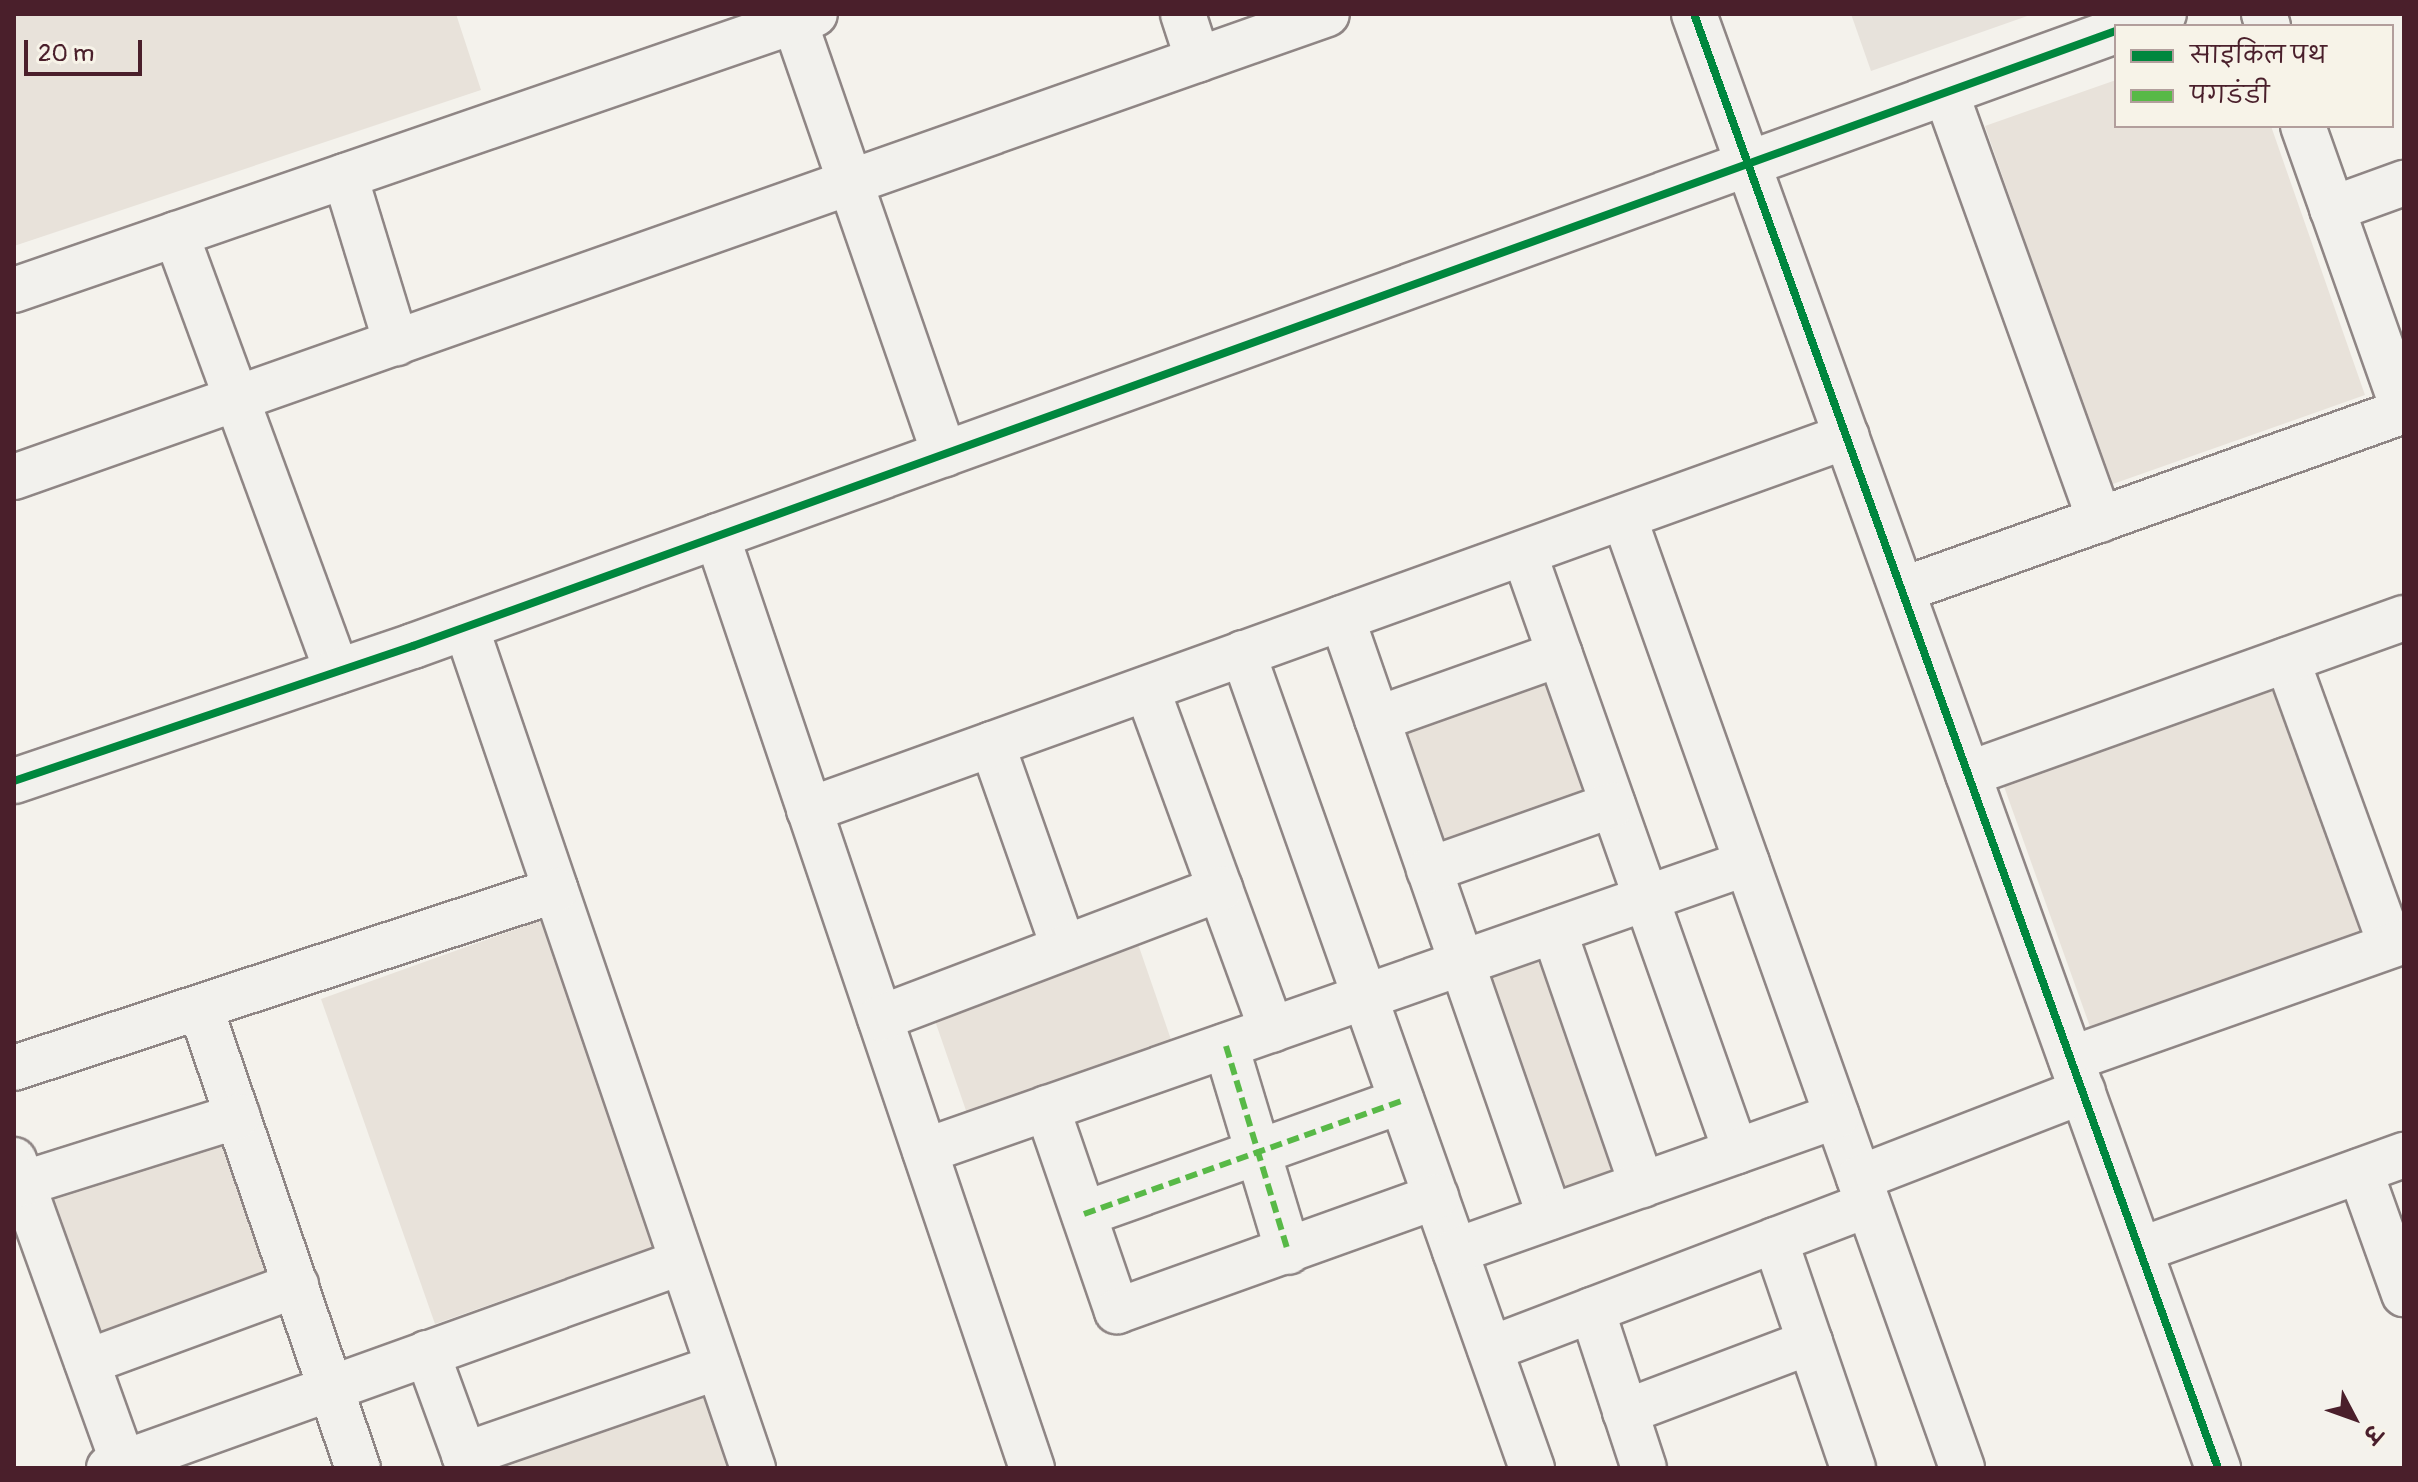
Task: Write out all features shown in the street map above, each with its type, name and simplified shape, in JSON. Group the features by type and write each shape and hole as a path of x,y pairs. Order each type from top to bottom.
{"street":[{"path":"1183,14 1198,60"},
{"path":"14,477 1327,14"},
{"path":"1694,14 2218,1468"},
{"path":"2136,24 2164,14"},
{"path":"14,290 800,16 851,184 944,454"},
{"path":"14,781 466,627 2114,32"},
{"path":"1946,93 2100,520"},
{"path":"1902,590 2404,412 2304,128"},
{"path":"345,176 396,343"},
{"path":"2332,209 2404,183"},
{"path":"176,234 337,671"},
{"path":"809,810 1847,436"},
{"path":"1624,517 1962,1468"},
{"path":"717,536 1032,1468"},
{"path":"1524,553 1736,1152"},
{"path":"1342,618 1550,1217"},
{"path":"1968,774 2404,618"},
{"path":"466,627 753,1468"},
{"path":"1243,653 1532,1468"},
{"path":"1377,719 1560,654"},
{"path":"1490,1349 1775,1240 2077,1075 2398,943 2287,660"},
{"path":"1147,689 1272,1030"},
{"path":"992,744 1064,948"},
{"path":"1429,870 1613,805"},
{"path":"925,1151 1747,863"},
{"path":"880,1018 1220,889"},
{"path":"14,1068 556,890"},
{"path":"1554,931 1642,1185"},
{"path":"200,1007 358,1468"},
{"path":"1226,1046 1288,1252"},
{"path":"1084,1214 1402,1101"},
{"path":"1047,1108 1117,1311 1436,1197"},
{"path":"238,1116 18,1172 87,1362 119,1466 682,1262"},
{"path":"1455,1251 1837,1116"},
{"path":"2140,1250 2404,1155"},
{"path":"2360,1171 2404,1294"},
{"path":"1775,1240 1853,1468"},
{"path":"87,1362 296,1285"},
{"path":"1592,1310 1644,1468"},
{"path":"1625,1412 1810,1342"},
{"path":"427,1353 466,1462 718,1367"}],"shaded area":[{"path":"14,14 456,14 481,90 14,246"},
{"path":"1851,14 2033,14 1871,71"},
{"path":"2114,81 2114,128 2272,128 2365,395 2110,485 1985,126"},
{"path":"1552,667 1599,798 1436,857 1389,725"},
{"path":"2274,682 2366,936 2093,1035 2002,781"},
{"path":"544,919 658,1245 435,1324 321,999"},
{"path":"1137,941 1176,1054 971,1125 932,1012"},
{"path":"1544,949 1627,1180 1560,1204 1477,973"},
{"path":"228,1130 279,1278 92,1343 41,1195"},
{"path":"702,1386 732,1468 489,1468"}],"marked path":[{"path":"1226,1046 1288,1252"},
{"path":"1084,1214 1402,1101"}],"cycle path":[{"path":"1694,14 2218,1468"},
{"path":"14,781 413,646 2114,32"}]}
